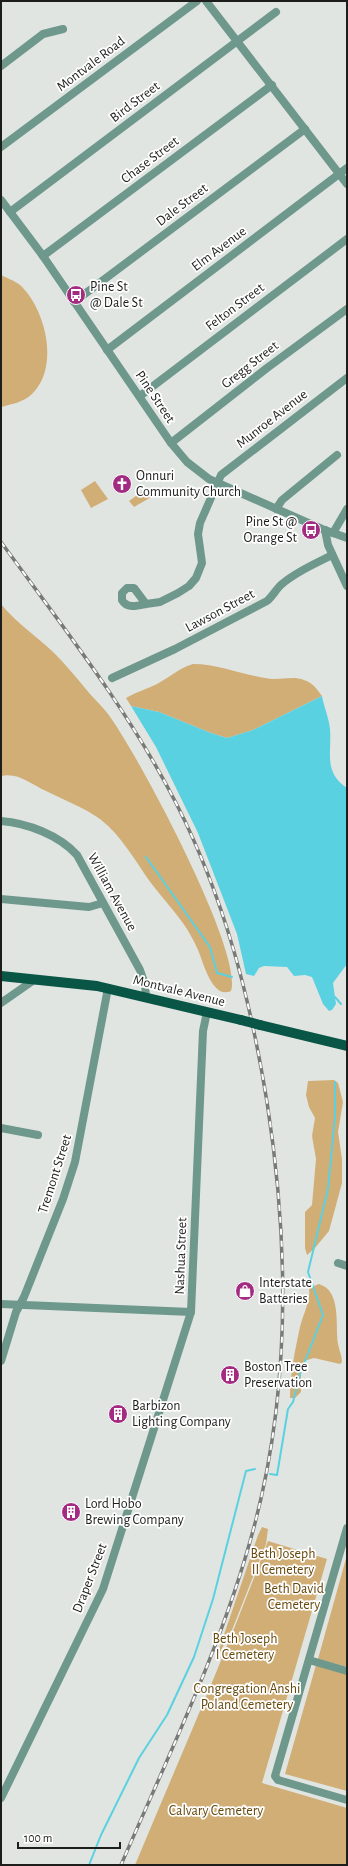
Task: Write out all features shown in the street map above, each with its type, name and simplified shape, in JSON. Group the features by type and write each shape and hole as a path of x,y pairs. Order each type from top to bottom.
{"main road":[{"name":"Montvale Avenue","path":"1,976 79,983 108,988 347,1046"}],"street":[{"name":"Montvale Road","path":"1,147 197,1"},
{"path":"206,1 238,40 347,184"},
{"name":"Bird Street","path":"10,212 276,12"},
{"path":"1,66 43,34 63,29"},
{"name":"Chase Street","path":"43,256 272,85"},
{"name":"Dale Street","path":"74,302 305,128"},
{"name":"Elm Avenue","path":"107,350 347,168"},
{"name":"Pine Street","path":"1,200 43,256 171,443 192,467 216,483 329,532 347,538"},
{"name":"Felton Street","path":"140,396 347,239"},
{"name":"Gregg Street","path":"171,443 273,363 347,309"},
{"name":"Munroe Avenue","path":"216,483 221,475 347,378"},
{"path":"276,509 282,500 337,455"},
{"path":"146,604 160,602 178,593 189,586 196,578 202,563 199,525 216,483"},
{"path":"347,508 329,532 326,541 347,586"},
{"name":"Lawson Street","path":"112,678 175,649 267,601 277,588 291,577 332,556"},
{"name":"William Avenue","path":"1,821 25,825 56,839 70,848 81,860 143,977 146,997"},
{"path":"1,899 89,907 103,903"},
{"path":"1,1003 34,980"},
{"name":"Tremont Street","path":"1,1361 19,1305 25,1295 73,1168 83,1126 108,988"},
{"name":"Nashua Street","path":"1,1304 191,1312 203,1031 207,1012"},
{"path":"1,1128 38,1135"},
{"path":"338,1263 347,1266"},
{"name":"Draper Street","path":"1,1798 105,1584 191,1312"},
{"path":"347,1528 275,1778 347,1800"},
{"path":"308,1660 347,1671"}],"green space":[{"path":"1,275 20,285 37,308 43,323 47,354 46,369 41,383 32,394 22,401 1,407"},
{"path":"95,481 108,499 91,508 81,490"},
{"path":"147,488 153,496 134,507 129,501"},
{"path":"1,604 16,620 62,661 106,711 122,735 163,808 205,896 221,936 231,969 231,991 224,992 219,990 214,985 209,978 197,947 187,929 151,883 122,841 108,826 87,811 24,779 7,775 1,776"},
{"path":"193,664 220,667 270,679 299,679 307,681 322,696 253,730 227,738 159,712 131,706 126,698 157,684 179,670"},
{"path":"334,1080 338,1083 343,1102 338,1132 342,1159 342,1183 329,1231 307,1255 305,1248 305,1212 312,1205 316,1159 312,1136 315,1118 309,1107 306,1095 308,1081"},
{"path":"319,1284 326,1288 334,1301 338,1344 342,1362 340,1364 314,1358 304,1361 301,1368 301,1392 295,1398 290,1398 295,1353 300,1327 308,1303 309,1288"},
{"path":"262,1527 268,1529 266,1544 232,1630 215,1661 258,1535"},
{"path":"268,1541 327,1559 262,1783 347,1808 347,1865 135,1865 220,1663"},
{"path":"347,1555 347,1667 318,1659"},
{"path":"316,1665 347,1674 347,1791 285,1774"}],"water":[{"path":"322,696 330,729 330,762 334,775 339,782 347,788 347,964 333,983 336,1004 332,1010 329,1011 323,1004 312,977 305,975 294,976 287,967 264,966 259,968 254,976 246,974 237,934 198,833 156,747 131,706 159,712 227,738 253,730"}],"waterway":[{"path":"146,857 210,947 217,973 232,977"},
{"path":"335,997 341,1004"},
{"path":"270,1474 277,1475 288,1409 293,1402 300,1374 323,1315 308,1272 328,1189 335,1116 335,1082"},
{"path":"89,1865 101,1835 139,1758 167,1715 194,1657 213,1599 246,1471 255,1469"}],"railway":[{"path":"1,542 116,701 157,768 193,839 208,875 233,948 252,1024 267,1102 279,1208 283,1315 280,1369 275,1422 266,1475 254,1527 227,1614 211,1656 121,1865"}],"place":[{"name":"Pine St @ Dale St","path":"76,295"},
{"name":"Onnuri Community Church","path":"122,484"},
{"name":"Pine St @ Orange St","path":"311,530"},
{"name":"Interstate Batteries","path":"245,1291"},
{"name":"Boston Tree Preservation","path":"230,1375"},
{"name":"Barbizon Lighting Company","path":"118,1414"},
{"name":"Lord Hobo Brewing Company","path":"71,1512"}],"park label":[{"name":"Beth Joseph II Cemetery","path":"283,1562"},
{"name":"Beth David Cemetery","path":"294,1598"},
{"name":"Beth Joseph I Cemetery","path":"245,1648"},
{"name":"Congregation Anshi Poland Cemetery","path":"247,1698"},
{"name":"Calvary Cemetery","path":"216,1811"}]}
